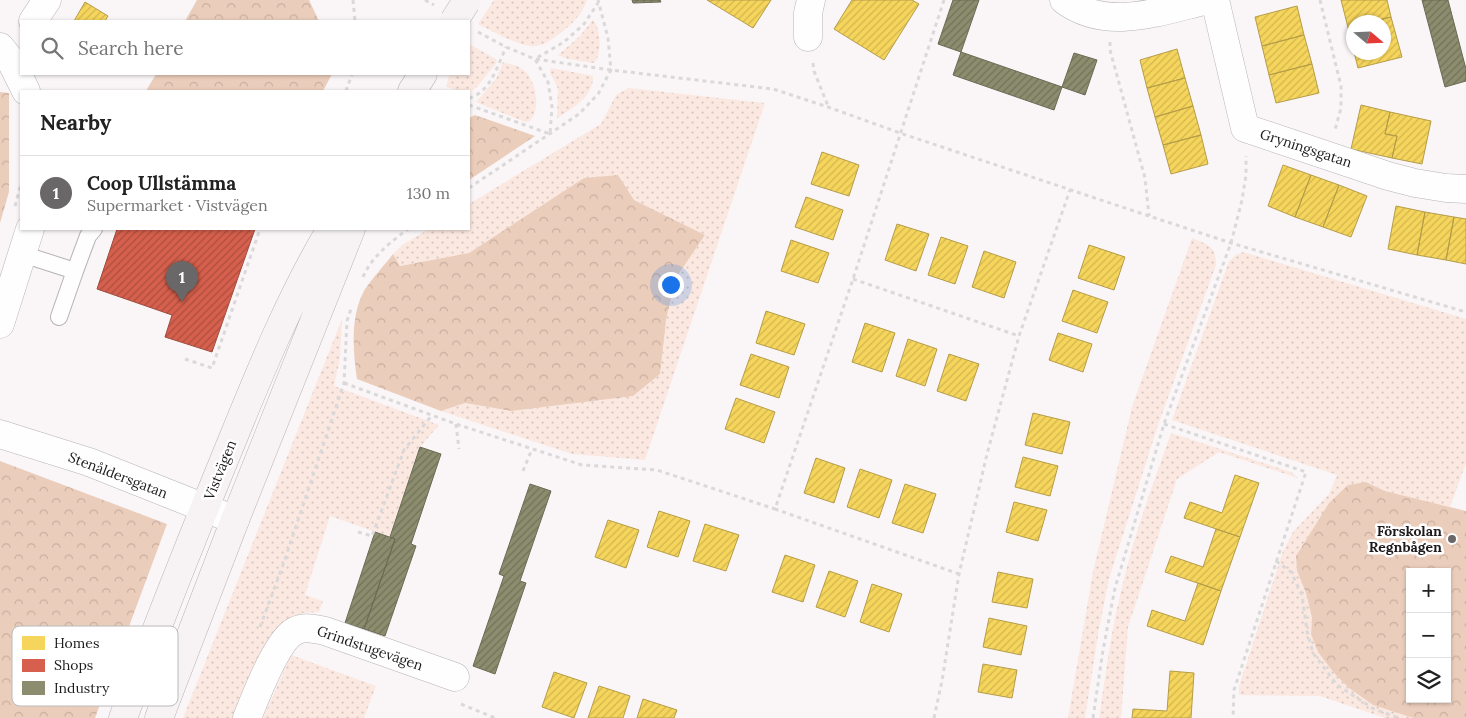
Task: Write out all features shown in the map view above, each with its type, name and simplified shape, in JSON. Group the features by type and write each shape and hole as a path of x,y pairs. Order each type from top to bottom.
{"main road":[{"path":"413,90 422,75"},
{"name":"Vistvägen","path":"159,626 250,397 284,320 330,230"},
{"path":"178,668 235,520 352,230"},
{"name":"Vistvägen","path":"123,718 128,706"},
{"path":"159,718 164,706"}],"street":[{"path":"35,20 47,0"},
{"path":"808,37 808,13 811,0"},
{"path":"1064,0 1084,12 1110,17 1130,17 1208,0"},
{"name":"Gryningsgatan","path":"1216,0 1244,128 1388,176 1422,184 1466,189"},
{"path":"10,49 26,90"},
{"path":"0,324 26,241"},
{"name":"Stenåldersgatan","path":"0,434 88,462 235,520"},
{"name":"Grindstugevägen","path":"247,718 283,642 294,631 308,627 455,677"}],"lane":[{"path":"59,317 74,271 88,236 93,230"},
{"path":"26,241 74,271"}],"path":[{"path":"774,509 853,279 944,0"},
{"path":"1320,0 1341,86 1341,108 1328,155"},
{"path":"354,1 355,20"},
{"path":"536,59 564,42 584,24 598,1"},
{"path":"470,187 579,114 598,94 611,70 608,38 598,1"},
{"path":"466,14 506,47 536,59 772,89 1231,243 1466,312"},
{"path":"1110,17 1110,50 1146,178 1149,216"},
{"path":"808,37 814,71 828,107"},
{"path":"470,98 476,96 491,80 506,47"},
{"path":"536,59 548,82 552,107 550,134"},
{"path":"346,90 352,75"},
{"path":"470,105 550,134"},
{"path":"1093,718 1115,588 1164,424 1231,243 1246,176 1244,128"},
{"path":"934,718 942,681 959,574 987,454 1019,336 1070,190"},
{"path":"185,359 212,368 260,230"},
{"path":"360,284 366,270 384,248 406,230"},
{"path":"853,279 1019,336"},
{"path":"258,630 283,565 344,383 347,321 354,298"},
{"path":"344,383 456,424 582,465 657,470 959,574"},
{"path":"358,532 372,536 404,450 432,415"},
{"path":"456,424 459,449"},
{"path":"1164,424 1306,472 1234,690 1233,718"},
{"path":"523,471 532,449"},
{"path":"1276,560 1291,572 1302,595 1313,654 1337,685 1374,709 1399,718"}],"shaded area":[{"path":"494,0 587,0 580,13 563,31 543,44 530,46 515,42 478,24"},
{"path":"593,20 598,29 600,41 597,59 594,63 568,59 558,55 579,37"},
{"path":"470,45 496,59 497,62 477,87 470,92 470,90 455,90 446,86 450,75 470,75"},
{"path":"503,62 517,66 530,77 535,92 536,108 530,121 525,122 476,102 496,79"},
{"path":"551,68 593,76 590,90 586,96 557,118 558,89 550,72"},
{"path":"629,88 765,103 645,460 572,454 441,411 465,403 511,411 666,320 676,278 705,235 584,178 469,253 399,266 393,254 402,245 427,230 470,230 470,203 601,124 616,95"},
{"path":"1192,238 1207,244 1213,250 1216,265 1158,425 1109,579 1085,718 1068,718 1093,572 1132,407"},
{"path":"1243,252 1466,319 1466,463 1450,507 1385,491 1367,482 1297,571 1306,593 1312,618 1311,634 1349,688 1373,705 1413,718 1385,718 1320,696 1239,695 1239,686 1283,551 1293,532 1329,494 1337,475 1172,420 1229,261"},
{"path":"342,319 340,359 334,386 439,425 420,447 390,537 330,516 305,595 323,601 319,612 303,613 289,619 236,718 183,718"},
{"path":"1171,433 1291,472 1298,478 1219,452 1177,479 1128,627 1121,718 1099,718 1113,631 1124,579 1140,523"},
{"path":"291,655 376,686 364,718 263,718"}],"green space":[{"path":"197,0 309,0 319,20 186,20"},
{"path":"155,75 331,75 324,90 147,90"},
{"path":"0,92 9,93 9,192 0,223"},
{"path":"475,115 535,136 470,179 470,118"},
{"path":"618,175 634,200 705,235 676,278 666,320 660,374 633,396 511,411 465,403 441,411 357,379 354,358 356,312 367,286 393,254 400,266 469,253 584,178"},
{"path":"0,461 167,524 129,626 12,626 12,706 99,706 95,718 0,718"},
{"path":"1366,482 1385,491 1466,511 1466,718 1413,718 1373,705 1349,688 1334,673 1318,652 1311,634 1312,618 1306,593 1297,571 1296,556 1329,503 1348,485"}],"building: Homes":[{"path":"707,0 771,0 753,28"},
{"path":"852,0 912,0 919,4 884,60 834,29"},
{"path":"1341,0 1387,0 1391,15 1346,15 1346,20"},
{"path":"85,2 108,16 106,20 75,20"},
{"path":"1297,6 1304,35 1262,46 1255,17"},
{"path":"1391,17 1402,57 1391,60"},
{"path":"1304,35 1312,64 1269,75 1262,46"},
{"path":"1177,49 1185,78 1147,88 1140,60"},
{"path":"1356,60 1390,60 1358,68"},
{"path":"1312,64 1319,93 1276,103 1269,75"},
{"path":"1185,78 1193,106 1155,117 1147,88"},
{"path":"1361,105 1390,112 1385,134 1397,136 1392,158 1351,149"},
{"path":"1193,106 1201,135 1163,145 1155,117"},
{"path":"1390,112 1431,121 1422,164 1392,158 1397,136 1385,134"},
{"path":"1201,135 1208,164 1171,174 1163,145"},
{"path":"822,152 859,165 849,196 811,184"},
{"path":"1283,165 1311,175 1295,217 1268,206"},
{"path":"1311,175 1339,185 1323,227 1295,217"},
{"path":"1339,185 1367,196 1351,237 1323,227"},
{"path":"806,197 843,210 833,240 795,227"},
{"path":"1396,206 1425,212 1417,255 1388,249"},
{"path":"1425,212 1454,217 1446,260 1417,255"},
{"path":"1454,217 1466,219 1466,264 1446,260"},
{"path":"897,224 929,234 916,271 885,260"},
{"path":"941,237 968,246 955,284 928,275"},
{"path":"791,240 829,253 818,283 781,271"},
{"path":"1089,245 1125,257 1114,290 1078,278"},
{"path":"984,251 1016,262 1004,298 972,287"},
{"path":"1073,290 1108,302 1097,333 1062,321"},
{"path":"766,311 805,324 794,355 756,343"},
{"path":"865,323 895,333 882,372 852,362"},
{"path":"1058,333 1092,344 1083,372 1049,360"},
{"path":"908,339 937,349 925,386 896,376"},
{"path":"751,354 789,367 779,398 740,385"},
{"path":"949,354 979,364 966,401 937,391"},
{"path":"736,398 775,412 764,443 725,429"},
{"path":"1033,413 1070,422 1062,454 1025,445"},
{"path":"1023,457 1058,466 1050,496 1015,487"},
{"path":"816,458 845,468 834,503 804,493"},
{"path":"860,469 892,480 879,518 847,507"},
{"path":"1235,475 1259,483 1240,537 1184,518 1190,502 1222,513"},
{"path":"905,484 936,494 923,533 892,523"},
{"path":"1014,502 1047,510 1038,541 1006,532"},
{"path":"659,511 690,521 678,557 647,547"},
{"path":"608,520 639,530 626,568 595,557"},
{"path":"705,524 739,535 726,571 693,561"},
{"path":"1216,529 1240,537 1221,591 1165,572 1171,556 1203,567"},
{"path":"785,555 815,565 803,602 772,592"},
{"path":"829,571 858,581 845,617 816,607"},
{"path":"998,572 1033,579 1027,608 992,602"},
{"path":"1198,583 1221,591 1203,645 1147,626 1152,610 1185,621"},
{"path":"872,584 902,594 889,632 860,622"},
{"path":"989,618 1027,626 1021,655 983,647"},
{"path":"983,664 1017,670 1012,698 978,692"},
{"path":"1170,671 1194,673 1191,718 1132,718 1133,709 1167,711"},
{"path":"554,672 587,683 574,718 542,707"},
{"path":"599,686 630,696 623,718 588,718"},
{"path":"643,699 677,710 674,718 637,718"}],"building: Shops":[{"path":"117,230 255,230 212,352 165,337 172,315 97,289"}],"building: Industry":[{"path":"632,0 660,0 661,2 633,3"},
{"path":"953,0 979,0 961,52 938,44"},
{"path":"1422,0 1448,0 1466,69 1466,81 1445,87"},
{"path":"961,52 1062,87 1054,110 953,75"},
{"path":"1074,53 1097,60 1085,95 1062,87"},
{"path":"420,447 441,454 411,544 416,546 385,636 364,629 395,539 390,537"},
{"path":"530,484 551,491 520,581 526,583 495,674 473,666 504,576 499,574"},
{"path":"375,532 395,539 364,629 345,623"}],"place":[{"name":"Coop Ullstämma","path":"182,302"},
{"name":"Förskolan Regnbågen","path":"1452,539"}]}
